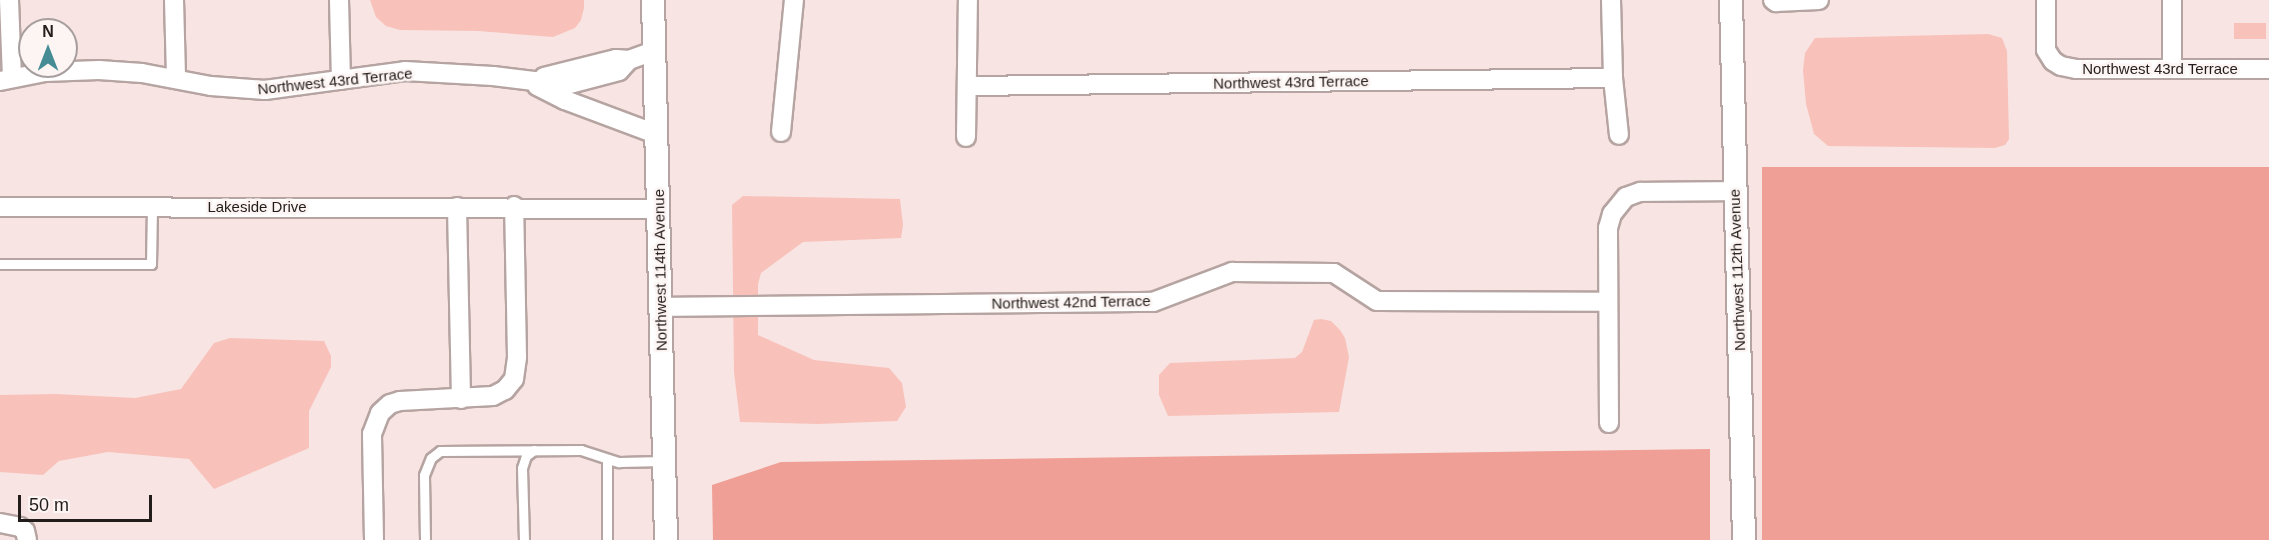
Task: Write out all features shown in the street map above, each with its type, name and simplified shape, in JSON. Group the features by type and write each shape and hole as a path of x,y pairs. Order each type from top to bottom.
{"street":[{"path":"6,80 9,0"},
{"path":"174,0 176,79"},
{"path":"339,0 341,80"},
{"name":"Northwest 114th Avenue","path":"652,0 666,540"},
{"path":"781,132 794,0"},
{"path":"966,137 968,0"},
{"path":"1611,0 1613,78 1619,135"},
{"name":"Northwest 112th Avenue","path":"1731,0 1744,540"},
{"path":"1773,0 1776,2 1819,0"},
{"name":"Northwest 43rd Terrace","path":"2046,0 2045,42 2053,61 2061,66 2076,69 2269,69"},
{"path":"2172,0 2172,69"},
{"name":"Northwest 43rd Terrace","path":"527,81 616,59 629,60 654,51"},
{"name":"Northwest 43rd Terrace","path":"6,80 56,71 99,70 142,73 211,86 258,90 405,71 493,76 566,85 620,70 629,60"},
{"name":"Northwest 43rd Terrace","path":"968,86 1613,78"},
{"path":"591,79 593,110"},
{"name":"Northwest 43rd Terrace","path":"527,81 656,134"},
{"path":"1609,423 1608,228 1612,214 1621,201 1640,192 1735,191"},
{"path":"374,540 372,434 378,416 387,406 400,401 461,399 496,395 508,386 516,374 514,206"},
{"name":"Lakeside Drive","path":"0,207 514,206 658,209"},
{"path":"457,207 461,399"},
{"name":"Northwest 42nd Terrace","path":"661,307 1153,302 1232,273 1334,273 1377,301 1607,302"},
{"path":"0,523 20,527 25,531 27,540"}],"lane":[{"path":"0,264 151,264 152,207"},
{"path":"425,540 424,475 433,455 448,450 582,450 619,462 664,461"},
{"path":"524,540 522,468 525,456 534,450"},
{"path":"607,459 607,540"}],"shaded area":[{"path":"370,0 584,0 584,8 581,20 575,28 553,37 478,31 400,30 386,26 376,17"},
{"path":"2234,23 2266,23 2266,39 2234,39"},
{"path":"1988,34 2002,38 2007,51 2009,139 2005,145 1995,148 1828,146 1814,134 1806,104 1803,70 1805,53 1815,38"},
{"path":"1762,167 2269,167 2269,540 1762,540"},
{"path":"743,196 900,199 903,225 901,238 803,242 761,273 758,284 758,335 814,360 889,368 902,383 906,407 897,421 818,424 740,422 734,372 732,205"},
{"path":"1314,320 1331,321 1340,330 1345,338 1349,357 1339,412 1168,416 1159,395 1159,375 1170,363 1295,358 1302,352"},
{"path":"230,338 324,341 331,356 331,367 309,411 309,448 214,489 189,459 108,452 59,461 43,475 0,472 0,395 56,394 135,398 181,389 214,343"},
{"path":"1710,449 1710,540 713,540 712,485 781,462"}]}
